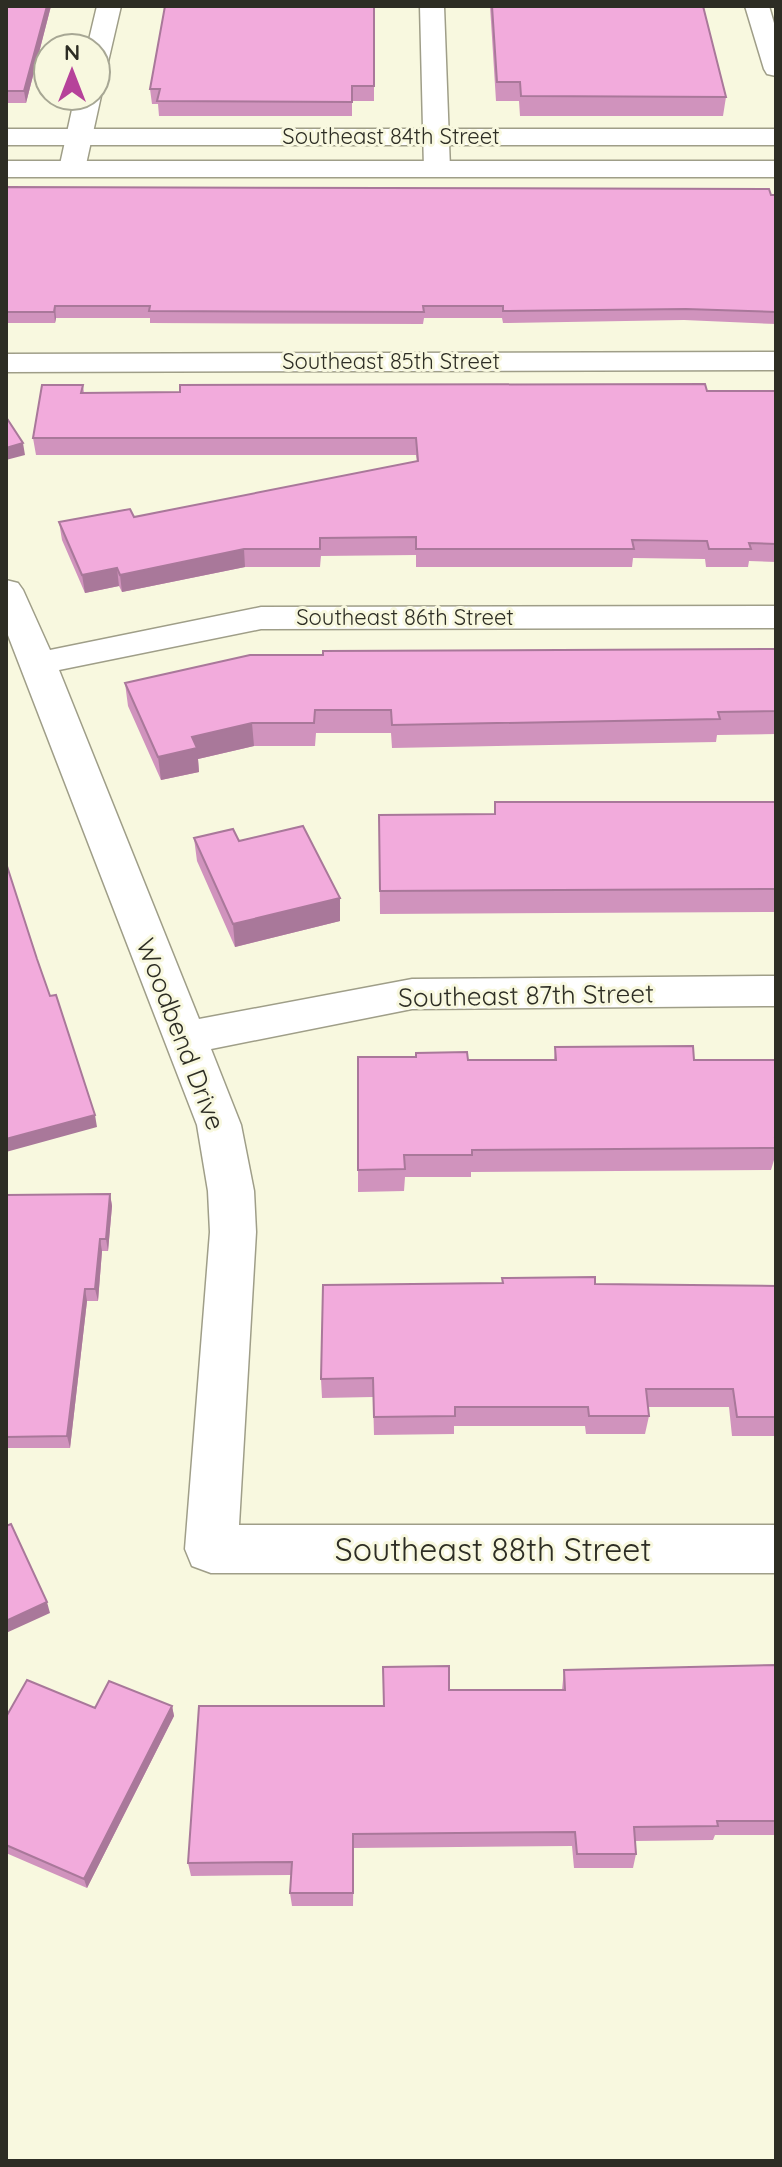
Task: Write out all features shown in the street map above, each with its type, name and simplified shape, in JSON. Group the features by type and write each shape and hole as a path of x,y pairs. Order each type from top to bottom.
{"street":[{"path":"103,32 109,6"},
{"path":"432,6 437,169"},
{"path":"757,6 776,69"},
{"path":"72,169 84,112"},
{"name":"Southeast 84th Street","path":"6,137 776,137"},
{"name":"Southeast 84th Street","path":"6,169 776,169"},
{"name":"Southeast 85th Street","path":"6,363 776,361"},
{"name":"Woodbend Drive","path":"6,590 38,663 219,1125 231,1191 233,1232 211,1549"},
{"name":"Southeast 86th Street","path":"38,663 261,618 776,617"},
{"name":"Southeast 87th Street","path":"183,1038 412,994 776,991"},
{"name":"Southeast 88th Street","path":"211,1549 776,1549"}],"building":[{"path":"6,6 47,6 40,32 32,32 32,61 24,91 6,91"},
{"path":"165,6 374,6 374,86 352,86 352,102 157,101 160,89 150,89"},
{"path":"492,6 703,6 726,97 521,96 520,82 497,82"},
{"path":"6,187 769,189 771,195 776,195 776,312 686,309 503,311 503,306 423,306 424,312 149,311 150,306 55,306 54,312 6,312"},
{"path":"705,384 707,391 776,391 776,544 749,543 751,549 709,549 707,541 632,540 634,549 416,549 416,537 320,538 320,549 244,549 120,575 117,568 82,575 59,522 130,509 134,517 418,461 416,438 33,438 42,385 83,385 81,393 180,392 180,385"},
{"path":"6,417 23,443 6,448"},
{"path":"776,649 776,711 718,712 720,719 392,725 391,710 315,710 314,723 252,723 192,737 197,748 158,757 125,683 250,655 323,655 323,651"},
{"path":"495,802 776,802 776,889 380,891 379,815 495,814"},
{"path":"303,826 340,898 233,924 194,838 233,829 239,841"},
{"path":"6,863 50,996 56,995 95,1115 6,1139"},
{"path":"693,1046 694,1060 776,1060 776,1148 472,1150 472,1155 404,1155 405,1169 358,1170 358,1057 416,1057 416,1053 467,1052 468,1060 556,1060 555,1047"},
{"path":"110,1194 106,1239 100,1239 95,1289 85,1289 67,1436 6,1437 6,1195"},
{"path":"595,1277 595,1284 776,1286 776,1417 737,1417 733,1389 646,1389 649,1416 589,1416 588,1407 455,1407 455,1416 374,1417 373,1378 321,1379 323,1285 503,1283 502,1278"},
{"path":"11,1524 47,1602 6,1621 6,1526"},
{"path":"776,1665 776,1821 717,1821 718,1826 634,1827 636,1854 577,1854 575,1832 353,1834 353,1893 290,1893 292,1862 188,1863 199,1706 384,1706 383,1667 449,1666 449,1690 565,1690 564,1670"},
{"path":"27,1680 95,1708 109,1681 172,1706 84,1879 6,1845 6,1717"}]}
